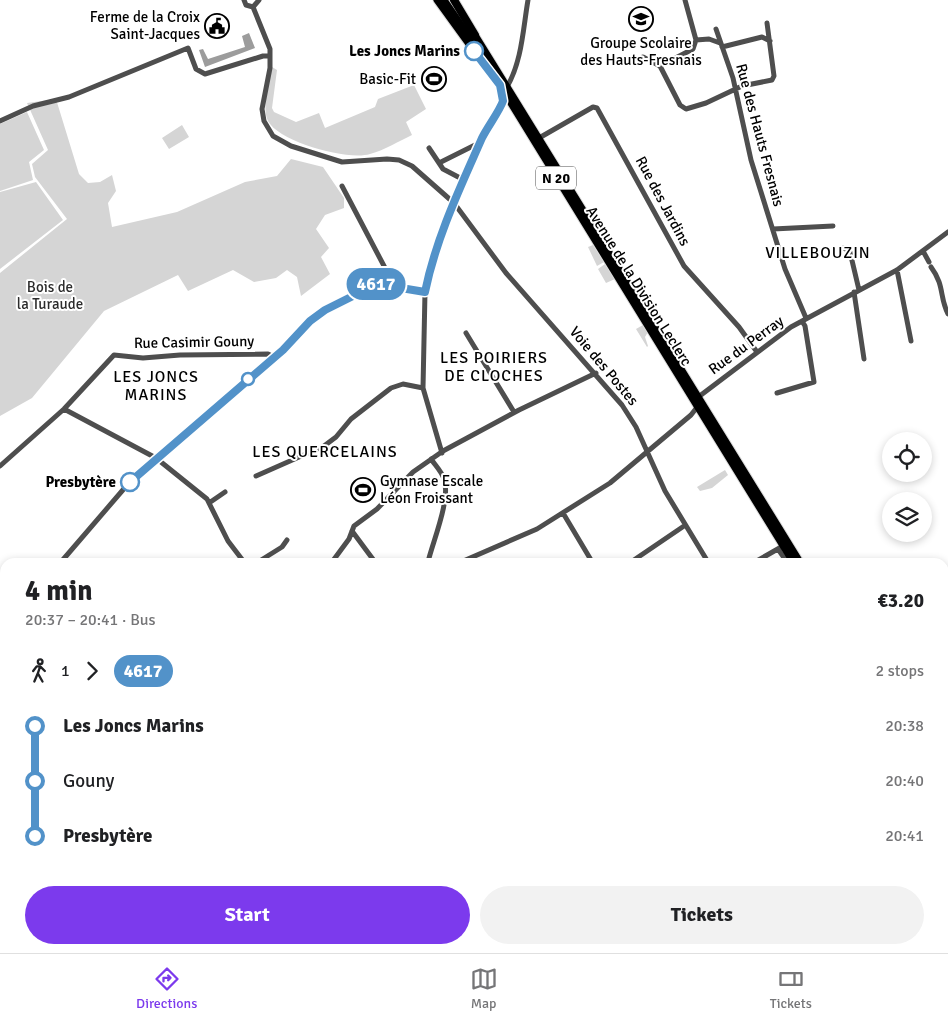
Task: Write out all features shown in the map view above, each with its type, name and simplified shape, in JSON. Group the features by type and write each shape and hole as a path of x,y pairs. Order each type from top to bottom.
{"highway":[{"name":"Avenue de la Division Leclerc","path":"454,0 475,34"}],"main road":[{"path":"438,0 486,65"},
{"name":"Avenue de la Division Leclerc","path":"444,0 486,65 539,138 798,558"},
{"name":"Avenue de la Division Leclerc","path":"475,34 503,86 781,547 790,558"}],"street":[{"path":"244,0 246,5 253,7"},
{"path":"253,7 259,0"},
{"path":"442,452 423,388 425,292 440,237 491,120 502,105 503,86 514,73 520,52 528,0"},
{"path":"660,66 693,49 696,40 685,0"},
{"path":"0,121 33,106 69,96 188,48 196,69 206,74 262,56 270,56 264,33 253,7"},
{"path":"644,57 660,66 680,105 686,108 706,103 736,89 773,79 767,23"},
{"name":"Rue des Hauts Fresnais","path":"716,29 736,89 751,160 784,269 806,318 805,326 816,390"},
{"path":"696,40 709,39 721,45 762,37 770,41"},
{"name":"Voie des Postes","path":"270,56 262,109 264,121 277,139 291,146 342,162 386,158 399,160 412,166 454,204 518,287 596,373 629,416 684,526 705,558"},
{"name":"Rue des Jardins","path":"539,138 593,107 597,108 684,266 739,327 757,352"},
{"path":"439,162 481,142"},
{"path":"429,148 443,169 464,180"},
{"path":"342,186 394,285"},
{"path":"773,229 833,226"},
{"name":"Rue du Perray","path":"697,396 806,318 897,270 948,232"},
{"path":"844,248 850,252 864,359"},
{"path":"923,251 942,284 944,305 948,314"},
{"path":"897,270 912,341"},
{"path":"64,558 121,491 325,310 377,284 394,285 425,292"},
{"path":"466,333 514,412"},
{"name":"Rue Casimir Gouny","path":"64,409 114,355 143,358 180,355 268,354 274,357"},
{"path":"335,558 349,540 352,531 413,472 431,459 514,412 596,373"},
{"path":"777,393 814,382"},
{"path":"256,476 324,446 351,419 392,388 403,384 423,388"},
{"path":"470,558 537,529 610,483 698,408 697,396"},
{"path":"0,466 64,409 156,458 210,503 228,541 241,558"},
{"path":"429,558 442,511 445,484 443,476 431,459"},
{"path":"210,503 225,492"},
{"path":"563,513 589,558"},
{"path":"637,558 684,526"},
{"path":"352,531 372,558"},
{"path":"264,558 282,547 287,540"},
{"path":"762,558 781,547 785,558"}],"green space":[{"path":"272,67 277,70 272,108 274,112 296,122 319,113 325,128 375,107 378,99 414,85 426,109 406,122 412,135 376,152 346,155 315,148 285,136 268,121 265,108"},
{"name":"Bois de la Turaude","path":"56,99 79,174 88,183 100,182 112,175 116,191 108,203 112,227 177,212 245,182 277,176 291,159 323,167 344,198 344,208 325,215 316,229 329,248 321,257 330,274 301,296 297,277 287,270 276,278 254,282 233,270 188,291 178,275 104,311 32,398 0,416 0,273 67,219 35,177 32,164 48,150 27,103"},
{"path":"27,112 44,150 29,162 33,180 0,191 0,124"},
{"path":"182,125 189,137 169,149 162,138"},
{"path":"36,182 63,220 0,269 0,192"},
{"path":"593,245 604,262 597,266 588,247"},
{"path":"605,264 615,279 606,283 598,269"},
{"path":"643,325 648,332 645,337 647,347 636,329"},
{"path":"725,470 728,475 712,488 700,491 697,487"}],"shaded area":[{"path":"249,33 255,48 205,67 199,50 203,49 208,59 245,47 242,36"}],"bus line":[{"name":"4617","path":"130,482 283,350 310,321 325,310 377,284 394,285 425,292 434,256 446,221 491,120 503,101 500,85 474,51"}],"place":[{"name":"Groupe Scolaire des Hauts-Fresnais","path":"641,19"},
{"name":"Ferme de la Croix Saint-Jacques","path":"217,26"},
{"name":"Les Joncs Marins","path":"474,51"},
{"name":"Basic-Fit","path":"434,79"},
{"name":"Presbytère","path":"130,482"},
{"name":"Gymnase Escale Léon Froissant","path":"363,490"}],"district":[{"name":"VILLEBOUZIN","path":"818,253"},
{"name":"LES POIRIERS DE CLOCHES","path":"494,367"},
{"name":"LES JONCS MARINS","path":"156,386"},
{"name":"LES QUERCELAINS","path":"325,452"}]}
